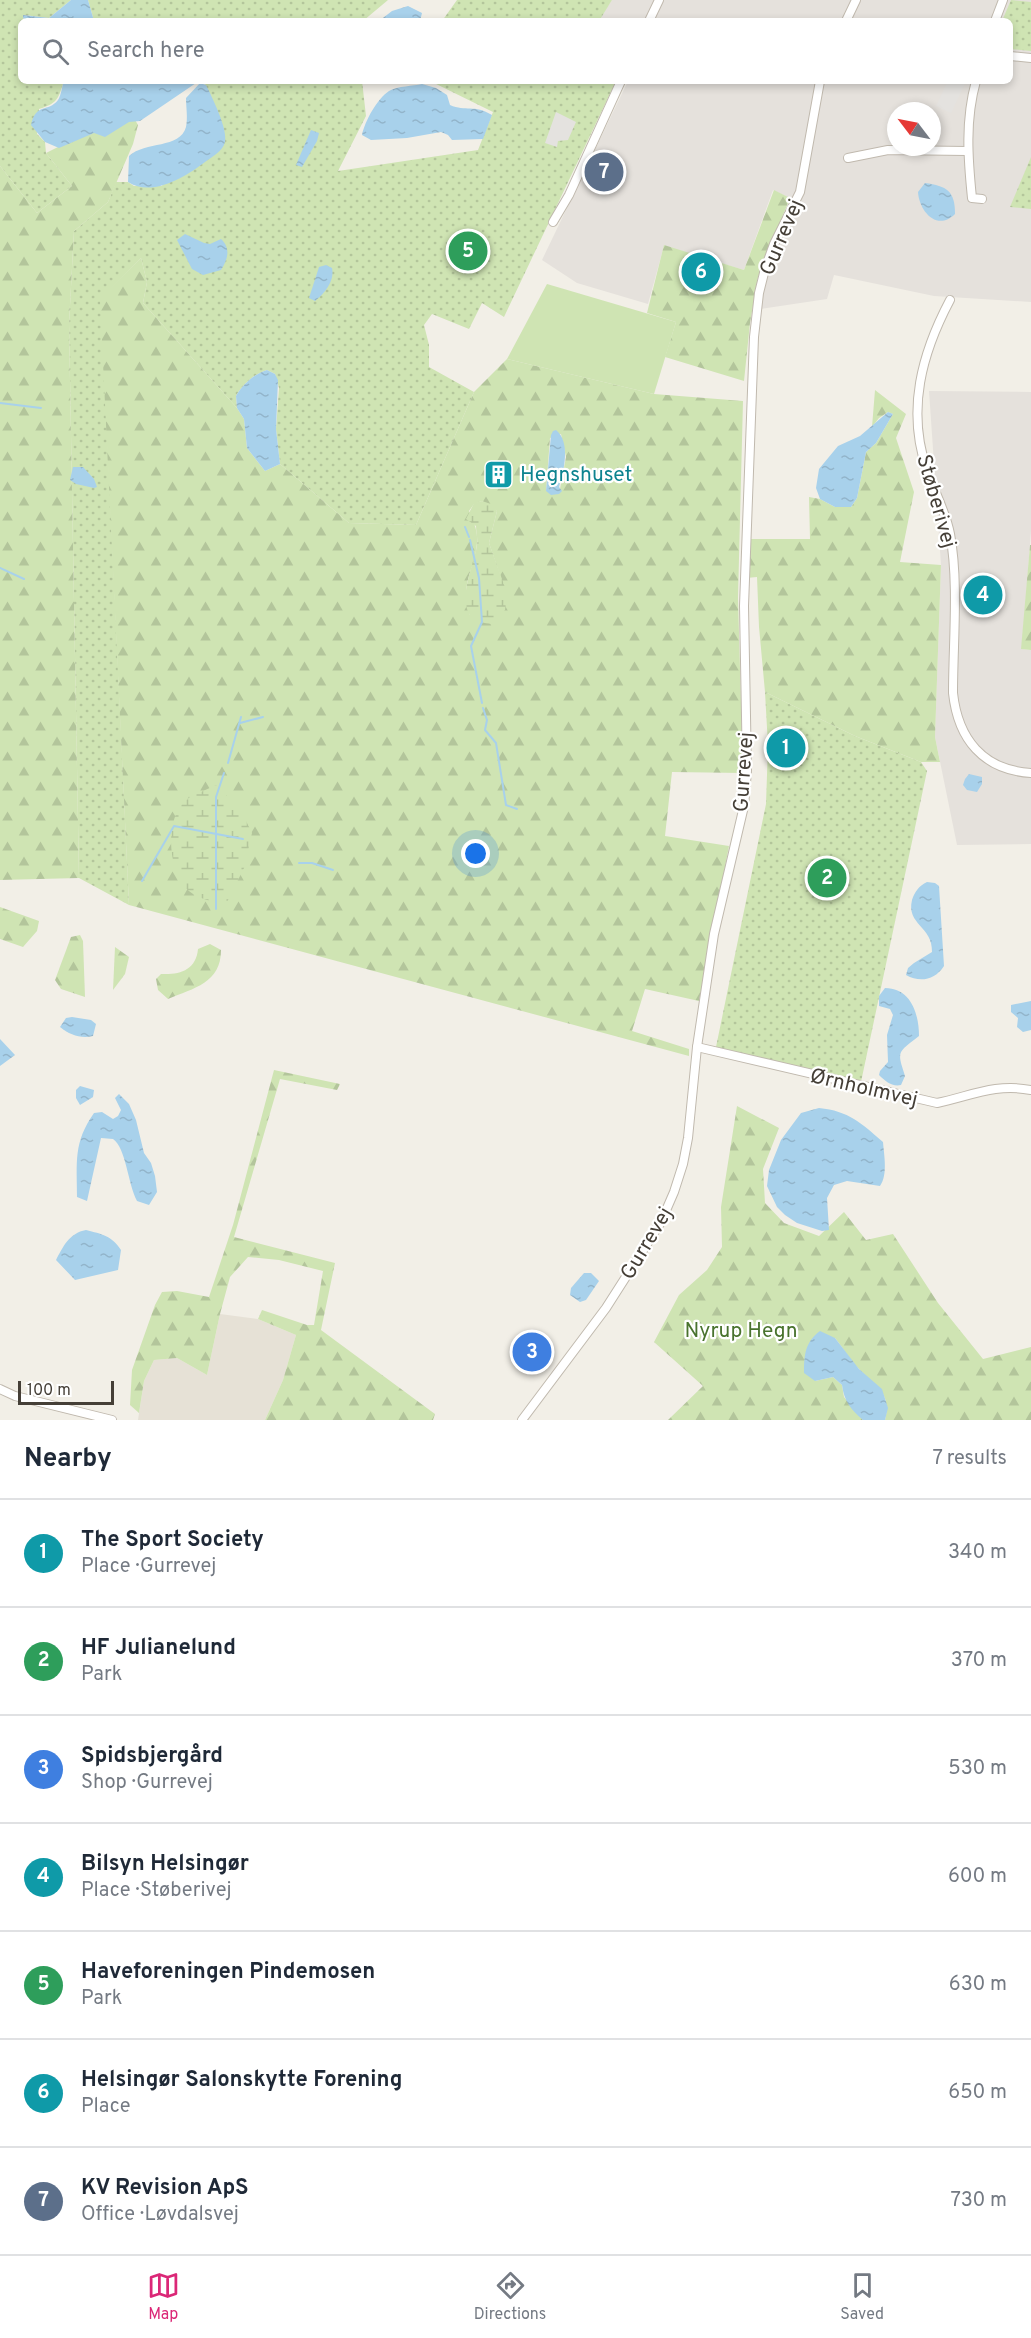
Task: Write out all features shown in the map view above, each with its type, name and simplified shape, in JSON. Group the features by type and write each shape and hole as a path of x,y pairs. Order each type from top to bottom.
{"street":[{"path":"650,18 659,0"},
{"path":"847,18 856,0"},
{"path":"996,18 1003,0"},
{"path":"1013,56 1031,58"},
{"path":"553,222 569,195 620,84"},
{"name":"Gurrevej","path":"522,1420 588,1335 661,1222 669,1206 683,1164 714,934 744,806 747,771 745,554 754,338 759,293 774,244 800,192 819,84"},
{"path":"975,84 969,120 967,151 972,198 982,199"},
{"path":"848,158 888,150 967,151"},
{"name":"Støberivej","path":"950,300 928,345 922,368 917,423 921,448 950,532 953,558 955,712 972,746 987,759 1004,768 1031,773"},
{"name":"Ørnholmvej","path":"697,1047 937,1103 1001,1087 1031,1090"},
{"path":"0,1389 15,1396 112,1420"}],"shaded area":[{"path":"612,0 1031,0 1031,302 934,296 834,275 827,299 761,309 758,277 790,198 773,190 744,270 664,246 648,304 577,283 542,260 627,84 1013,84 1013,18 599,18"},
{"path":"947,84 965,84 951,113 941,108 941,102 938,102"},
{"path":"556,112 576,122 568,140 558,141 557,147 545,143"},
{"path":"929,391 1031,392 1031,531 1022,649 1031,650 1031,844 957,845 935,737 941,565"},
{"path":"220,1314 258,1319 296,1335 283,1380 265,1420 138,1420 144,1381 154,1360 177,1358 207,1375"}],"green space":[{"path":"0,0 71,0 49,18 23,15 23,18 18,18 18,84 63,84 56,100 39,109 37,134 45,142 46,153 72,186 37,213 0,166"},
{"path":"88,0 388,0 367,18 93,18"},
{"path":"457,0 612,0 601,18 444,18"},
{"path":"1011,0 1031,2 1031,51 1013,49 1013,18 1003,18"},
{"path":"204,84 362,84 366,116 338,171 478,150 493,112 436,84 615,84 504,317 482,303 469,329 432,314 424,325 429,345 429,367 474,392 416,525 349,523 280,464 276,429 279,388 275,374 267,370 249,380 236,396 237,408 143,303 147,282 141,258 101,299 129,905 79,878 69,324 74,231 108,202 116,182 128,182 134,186 162,186 206,85"},
{"path":"130,111 138,125 133,144 108,202 74,231 69,324 79,878 0,880 0,166 37,213 72,186 46,153"},
{"path":"1031,157 1031,209 1010,207"},
{"path":"774,190 790,198 758,277 744,381 665,357 676,322 647,313 664,245 744,270"},
{"path":"141,258 147,282 143,303 237,408 244,419 247,448 265,471 280,464 349,523 416,525 474,392 507,359 654,394 743,401 738,598 743,773 672,772 665,836 729,846 699,1001 645,989 632,1031 689,1049 689,1056 129,905 100,299","holes":["561,434 566,457 560,489 546,491 550,438","482,501 497,511 489,543 501,578 470,615 466,594 477,539 469,511 474,504"]},
{"path":"547,284 676,322 654,394 507,359"},
{"path":"875,390 906,414 896,438 914,492 900,562 941,565 935,737 940,762 921,762 855,736 765,692 757,577 746,578 748,539 810,539 809,497 820,499 835,507 851,507 857,498 866,452 876,443 893,414 888,412 872,427"},
{"path":"482,501 491,504 497,511 489,543 507,593 505,610 491,624 473,618 466,603 467,582 476,552 477,540 476,526 466,519 474,503"},
{"path":"1031,545 1031,650 1021,649"},
{"path":"765,692 855,736 921,762 927,771 861,1082 716,1047 766,804 768,746"},
{"path":"216,785 240,809 252,833 244,868 226,904 204,899 188,890 179,877 172,854 172,830 179,808 189,798"},
{"path":"0,907 39,921 37,931 23,947 0,939"},
{"path":"80,935 83,941 85,997 61,989 55,980 71,937"},
{"path":"210,944 221,950 220,961 211,977 204,983 168,999 158,990 156,979 161,974 186,970 194,962 198,949"},
{"path":"115,947 129,957 125,974 113,990"},
{"path":"274,1070 340,1084 337,1090 280,1079 234,1237 335,1263 321,1330 435,1414 433,1420 265,1420 283,1380 296,1335 258,1319 262,1310 307,1325 314,1325 323,1271 279,1260 248,1257 230,1277 207,1375 177,1358 154,1360 144,1381 139,1413 130,1405 132,1370 155,1305 162,1292 177,1291 209,1297 233,1225"},
{"name":"Nyrup Hegn","path":"737,1106 779,1128 763,1169 765,1203 784,1223 819,1236 844,1212 866,1240 893,1234 938,1303 983,1359 1031,1347 1031,1420 885,1420 886,1402 881,1390 856,1365 835,1338 815,1381 833,1377 842,1385 844,1397 863,1420 668,1420 703,1386 654,1342 679,1295 707,1270 722,1247 721,1207"}],"water":[{"path":"71,0 88,0 93,18 49,18"},
{"path":"408,6 422,13 421,18 383,18 392,11"},
{"path":"23,15 49,18 23,18"},
{"path":"63,84 195,84 140,121 129,122 105,137 94,133 59,148 45,142 31,125 39,110 54,104 60,96"},
{"path":"199,84 206,85 222,121 225,142 222,148 198,168 169,183 148,188 128,182 129,156 144,148 170,142 182,134 187,124 186,98"},
{"path":"422,84 436,88 447,95 450,105 480,110 492,115 483,139 452,140 441,132 407,138 371,140 362,135 372,111 389,91"},
{"path":"311,130 319,133 317,141 302,167 296,165"},
{"path":"925,183 948,191 955,206 955,214 942,221 930,217 925,212 918,192"},
{"path":"185,234 204,243 210,244 221,239 224,242 227,254 221,270 203,275 192,269 177,240"},
{"path":"326,265 332,268 332,278 325,291 315,301 309,298 319,267"},
{"path":"267,370 275,374 278,380 276,429 280,464 265,471 247,448 244,419 237,408 236,396 249,380"},
{"path":"888,412 893,414 876,443 866,452 857,498 851,507 835,507 820,499 816,488 819,469 838,446 860,436"},
{"path":"556,430 564,442 565,457 559,487 562,491 551,495 546,491 551,435"},
{"path":"73,467 83,467 94,479 97,487 76,484 70,480"},
{"path":"969,774 982,777 982,784 977,792 967,790 963,785"},
{"path":"927,882 939,886 944,966 932,977 917,979 906,975 908,968 932,952 928,936 916,921 911,908 916,891"},
{"path":"885,988 894,989 907,997 917,1019 919,1036 906,1046 900,1057 905,1076 901,1085 892,1084 879,1075 888,1062 887,1035 893,1015 890,1009 879,1006 879,996"},
{"path":"1031,1001 1031,1030 1023,1032 1017,1027 1018,1018 1011,1012 1011,1005"},
{"path":"66,1018 91,1020 96,1024 93,1036 76,1036 60,1027"},
{"path":"0,1039 15,1055 0,1066"},
{"path":"80,1086 94,1090 93,1097 80,1105 76,1098 76,1090"},
{"path":"119,1094 129,1104 136,1120 144,1153 151,1163 155,1176 157,1192 149,1205 137,1201 121,1150 113,1139 101,1138 87,1201 77,1197 77,1163 82,1134 94,1113 102,1112 113,1119 118,1116 121,1110 115,1098"},
{"path":"819,1108 847,1115 875,1135 883,1142 885,1165 880,1186 847,1181 834,1185 827,1198 829,1230 822,1231 797,1223 785,1215 777,1207 767,1186 769,1170 781,1140 801,1113"},
{"path":"86,1230 106,1236 118,1245 121,1250 118,1270 75,1280 56,1260 71,1237"},
{"path":"584,1273 591,1273 599,1281 586,1300 580,1302 570,1295 571,1288"},
{"path":"820,1331 835,1338 859,1369 882,1389 888,1408 885,1420 863,1420 849,1405 842,1385 833,1377 815,1381 804,1373 806,1349"}],"waterway":[{"path":"0,403 41,408"},
{"path":"465,527 469,537"},
{"path":"470,540 479,578 482,622 471,646 482,703"},
{"path":"0,568 24,579"},
{"path":"483,708 487,720 485,730 496,743 506,805 517,809"},
{"path":"228,763 241,717"},
{"path":"240,723 263,717"},
{"path":"216,909 216,797 224,773"},
{"path":"142,881 174,826 243,839"},
{"path":"299,863 312,863 333,870"}],"place":[{"name":"KV Revision ApS","path":"604,172"},
{"name":"Haveforeningen Pindemosen","path":"468,251"},
{"name":"Helsingør Salonskytte Forening","path":"701,272"},
{"name":"Hegnshuset","path":"499,474"},
{"name":"Bilsyn Helsingør","path":"983,595"},
{"name":"The Sport Society","path":"786,748"},
{"name":"HF Julianelund","path":"827,878"},
{"name":"Spidsbjergård","path":"532,1352"}]}
